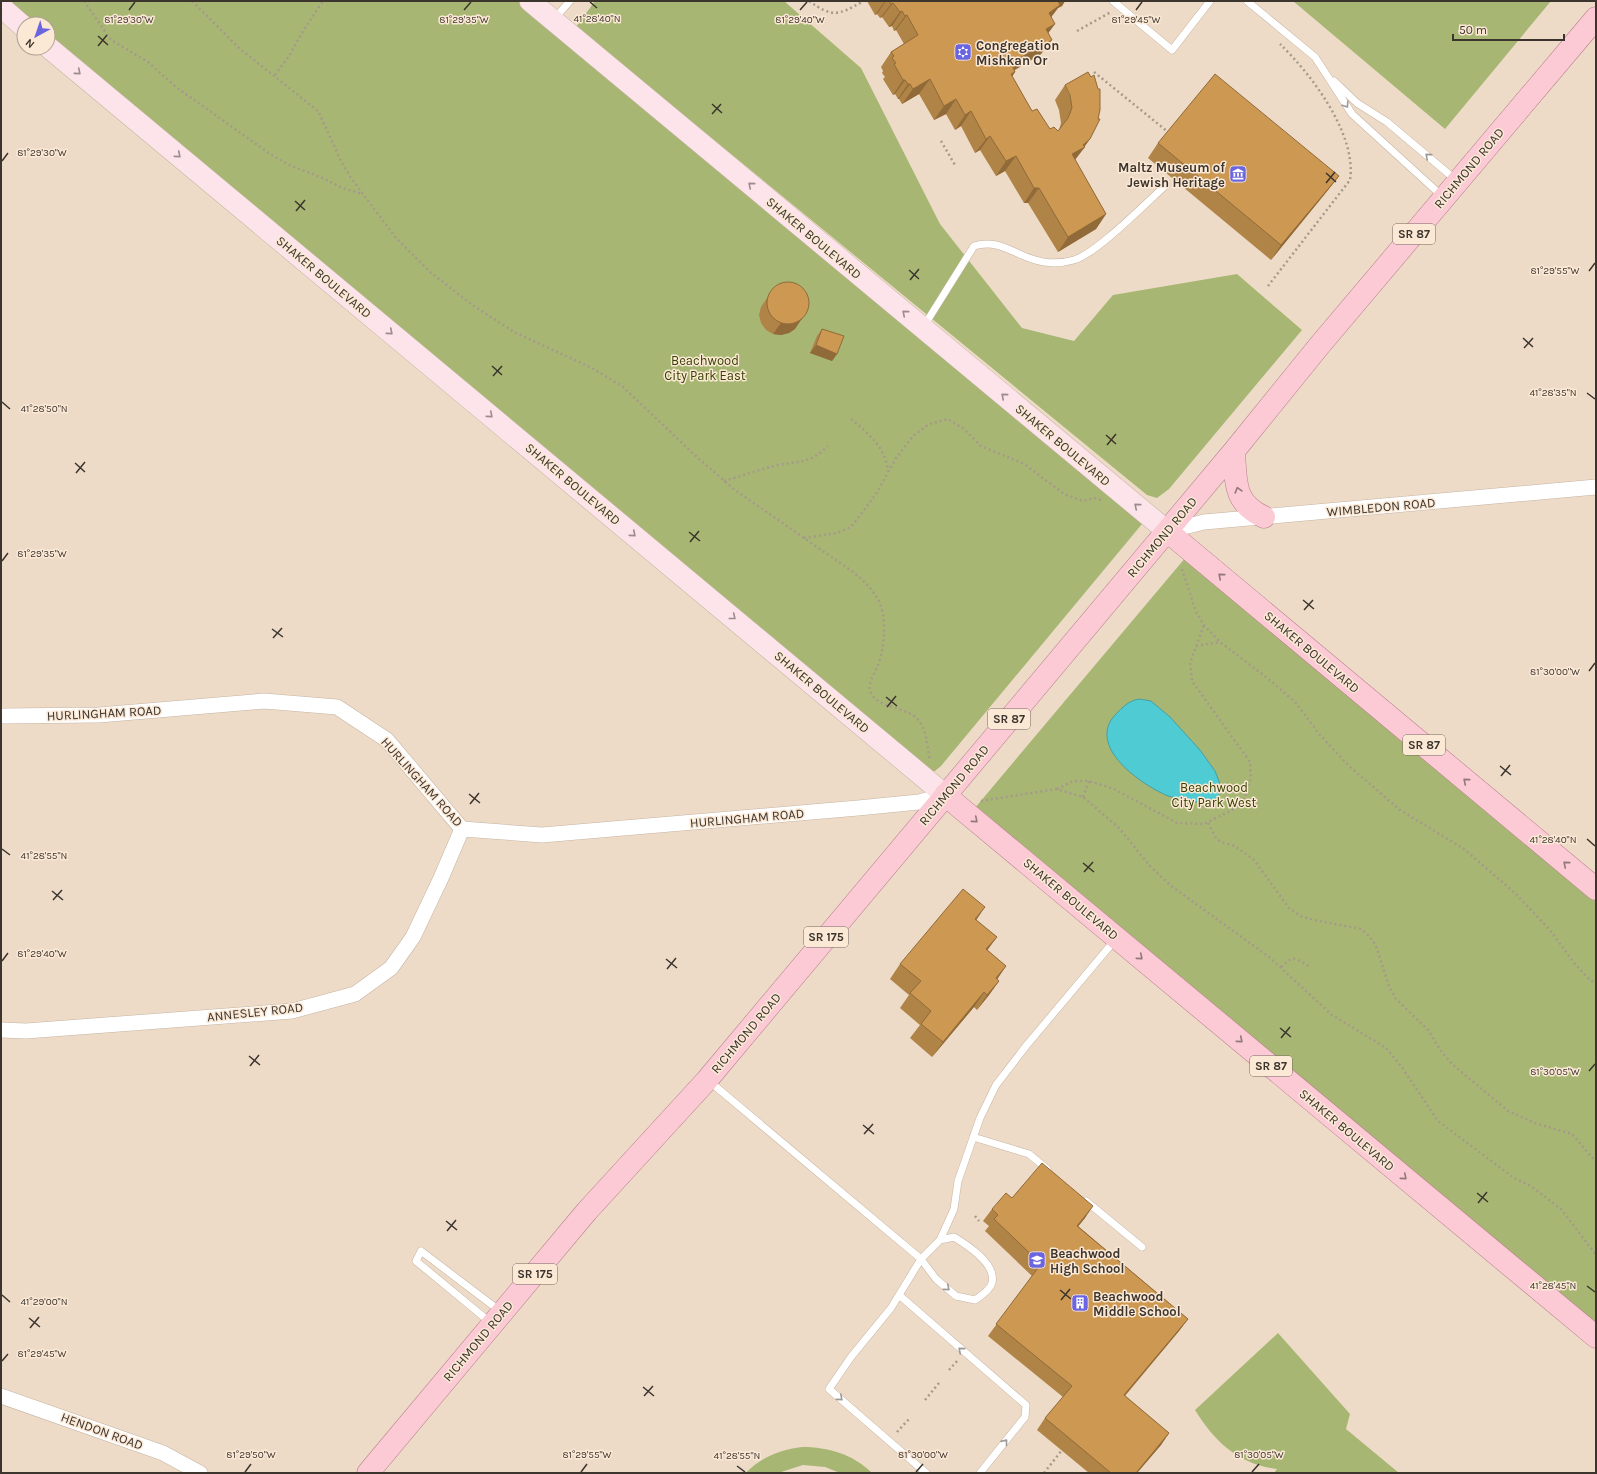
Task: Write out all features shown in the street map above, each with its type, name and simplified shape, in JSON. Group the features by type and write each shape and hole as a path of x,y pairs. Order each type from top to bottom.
{"main road":[{"name":"SHAKER BOULEVARD","path":"530,1 1596,889"},
{"path":"1,7 16,20"},
{"name":"RICHMOND ROAD","path":"368,1473 588,1210 707,1080 1234,451 1319,346 1596,18"},
{"name":"SHAKER BOULEVARD","path":"56,54 1596,1337"},
{"path":"1234,451 1236,483 1239,495 1251,511 1264,517"}],"street":[{"name":"WIMBLEDON ROAD","path":"1167,531 1204,522 1596,487"},
{"name":"HURLINGHAM ROAD","path":"1,716 99,715 264,701 337,706 386,740 462,829 542,835 919,802 945,795"},
{"name":"ANNESLEY ROAD","path":"1,1030 26,1031 292,1010 355,994 391,968 413,937 462,829"},
{"name":"HENDON ROAD","path":"1,1396 163,1453 200,1473"}],"lane":[{"path":"553,20 570,1"},
{"path":"1113,1 1172,50 1210,1"},
{"path":"1247,1 1315,58 1352,114 1451,190"},
{"path":"1325,73 1357,103 1387,122 1451,190"},
{"path":"923,328 974,246 985,243 998,244 1034,260 1051,264 1075,260 1095,248 1166,185"},
{"path":"926,1473 829,1389 851,1357 891,1308 921,1259 940,1240 954,1209 958,1181 973,1137 980,1118 996,1086 1026,1046 1117,938"},
{"path":"707,1080 921,1259 936,1280 956,1296 975,1300 985,1293 992,1283 992,1272 982,1258 954,1237 940,1240"},
{"path":"973,1137 1029,1154 1056,1176"},
{"path":"1080,1196 1142,1247"},
{"path":"421,1251 497,1318 416,1262 421,1251"},
{"path":"899,1295 1026,1405 1025,1417 980,1473"}],"path":[{"path":"84,1 111,40 148,62 176,87 270,154 289,165 323,178 342,188 363,194"},
{"path":"192,1 234,43 318,111 342,163 363,194 404,247 442,282 514,332 592,368 623,387 724,481 757,507 853,572 866,584 877,596 882,609 884,645 878,665 870,680 870,691 878,700 909,712 919,721 926,734 929,757 933,763"},
{"path":"275,75 290,56 303,31 323,1"},
{"path":"809,1 824,12 842,13 862,2"},
{"path":"1077,31 1113,10"},
{"path":"1268,286 1350,180 1351,173 1347,149 1333,112 1321,92 1299,63 1279,43"},
{"path":"1094,72 1168,132 1164,137"},
{"path":"941,141 956,165"},
{"path":"851,419 873,437 883,452 888,471"},
{"path":"804,538 837,533 851,526 876,494 896,458 913,436 929,424 948,419 964,429 981,446 1024,464 1064,494 1083,501 1095,498 1105,500"},
{"path":"724,481 777,465 811,459 816,457 828,446"},
{"path":"1180,561 1196,612 1204,625 1220,642 1271,681 1296,703 1320,736 1349,766 1395,805 1424,826 1464,849 1516,894 1549,929 1575,964 1590,980 1596,983"},
{"path":"978,802 1056,789 1073,781 1088,780 1114,789 1177,823 1204,824 1232,810 1245,797 1251,778 1250,762 1192,681 1190,663 1204,625"},
{"path":"1196,646 1220,642"},
{"path":"1084,797 1088,780"},
{"path":"1056,789 1084,797 1119,828 1150,866 1170,885 1243,936 1281,967 1332,1015 1386,1048 1401,1066 1438,1122 1514,1178 1531,1186 1561,1209 1596,1255"},
{"path":"1208,823 1216,838 1221,842 1235,846 1254,860 1289,908 1300,916 1361,929 1369,936 1376,946 1389,986 1396,999 1428,1030 1441,1051 1458,1069 1508,1111 1535,1123 1572,1134 1584,1146 1596,1162"},
{"path":"1281,967 1289,959 1296,958 1309,966"},
{"path":"975,1216 979,1221"},
{"path":"949,1370 960,1358"},
{"path":"924,1400 939,1383"},
{"path":"897,1432 910,1418"},
{"path":"1044,1473 1062,1450"}],"green space":[{"name":"Beachwood City Park East","path":"6,1 522,1 1143,521 1142,524 941,766 935,771 930,771 56,43 56,16 24,16"},
{"path":"595,1 784,1 861,68 940,224 1022,328 1074,341 1113,295 1237,274 1302,330 1169,489 1157,498 1147,495 576,27"},
{"path":"1293,1 1551,1 1445,129"},
{"name":"Beachwood City Park West","path":"1186,557 1596,889 1596,1337 969,815"},
{"path":"1278,1333 1350,1414 1346,1429 1399,1473 1274,1473 1277,1469 1263,1466 1239,1457 1229,1450 1211,1432 1195,1410"},
{"path":"802,1447 821,1448 840,1453 865,1466 872,1473 840,1473 825,1467 803,1465 778,1473 746,1473 752,1467 771,1455"}],"water":[{"path":"1139,699 1151,701 1170,717 1200,750 1215,771 1222,789 1218,797 1208,803 1202,803 1168,796 1157,791 1132,774 1112,752 1107,740 1108,727 1115,715 1123,707 1132,701"}],"building":[{"path":"889,1 1058,1 1060,5 1049,13 1055,24 1046,29 1052,40 1011,63 1015,72 1011,74 1032,111 1037,109 1050,129 1054,127 1058,131 1068,118 1072,108 1070,95 1065,85 1088,72 1091,77 1094,75 1098,89 1100,89 1100,110 1098,119 1100,119 1090,139 1083,145 1085,147 1072,154 1106,214 1068,237 1039,188 1034,188 1016,156 1006,161 990,136 986,139 971,111 965,115 956,99 944,106 930,79 913,89 910,84 903,80 894,64 896,63 892,58 894,56 891,52 918,35 907,15 905,16 902,11 900,12 893,3 891,4"},
{"name":"Maltz Museum of Jewish Heritage","path":"1215,74 1339,176 1281,245 1158,143"},
{"path":"788,282 796,284 805,292 809,303 807,311 799,320 788,324 780,322 771,314 767,303 769,295 777,286"},
{"path":"822,329 844,336 837,354 816,345"},
{"path":"963,889 985,907 975,919 997,937 986,949 1006,966 996,978 999,981 987,995 984,992 943,1042 921,1024 931,1011 910,993 921,981 900,964"},
{"name":"Beachwood Middle School","path":"1042,1163 1093,1206 1077,1226 1188,1319 1124,1395 1169,1433 1136,1473 1111,1473 1045,1418 1072,1386 996,1324 1041,1264 994,1219 998,1215 992,1209 1006,1193 1012,1198"}],"place":[{"name":"Congregation Mishkan Or","path":"963,52"},
{"name":"Maltz Museum of Jewish Heritage","path":"1238,174"},
{"name":"Beachwood High School","path":"1037,1260"},
{"name":"Beachwood Middle School","path":"1080,1303"}]}
